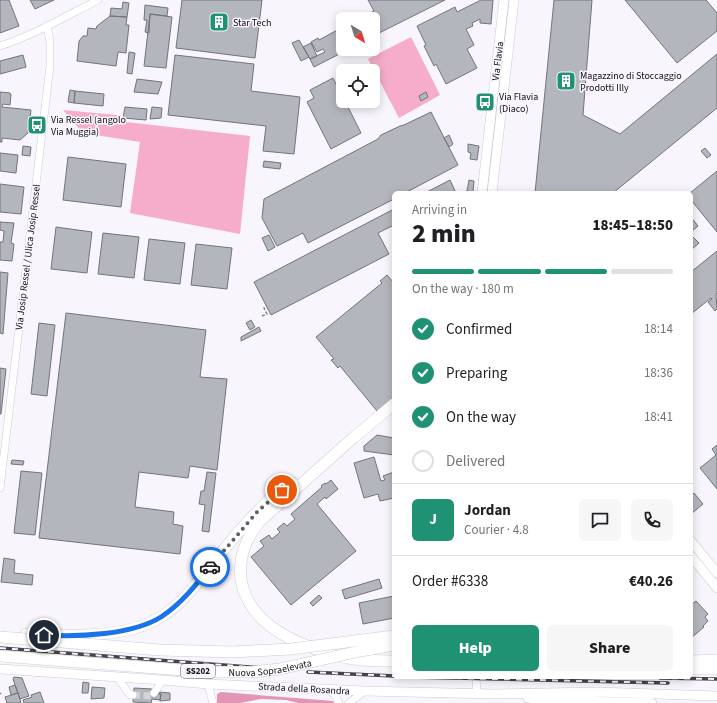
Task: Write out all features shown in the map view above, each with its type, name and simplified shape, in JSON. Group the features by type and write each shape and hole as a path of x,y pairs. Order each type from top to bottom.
{"highway":[{"path":"0,632 56,636 78,635 125,630 146,625 161,617 185,597 258,511 285,493 392,406"},
{"path":"285,493 248,537 243,550 240,566 242,583 244,593 254,610 262,620 274,630 304,645 346,658 392,661"},
{"name":"Nuova Sopraelevata","path":"0,637 160,650 232,652 286,649 392,636"},
{"name":"Nuova Sopraelevata","path":"0,656 201,671 234,672 280,669 392,645"},
{"path":"693,661 717,660"},
{"path":"693,669 717,669"}],"main road":[{"name":"Via Flavia","path":"482,191 504,0"},
{"name":"Via Flavia","path":"492,191 514,0"},
{"path":"693,543 717,573"},
{"path":"693,558 717,588"},
{"name":"Strada della Rosandra","path":"4,669 116,676 208,684 364,691 478,694 596,692 717,696"},
{"name":"Strada della Rosandra","path":"493,694 548,700 652,703"}],"street":[{"path":"0,46 15,41 47,26 98,0"},
{"name":"Via Josip Ressel / Ulica Josip Ressel","path":"0,488 50,66 50,42 47,26"},
{"path":"0,661 4,669"},
{"path":"116,676 130,694 133,695"},
{"path":"476,679 478,694"},
{"path":"154,693 163,680"},
{"path":"207,703 208,684"},
{"path":"208,684 213,703"},
{"path":"327,689 335,695 339,703"},
{"path":"349,703 364,691"}],"path":[{"path":"262,316 267,314 264,308 267,307"}],"shaded area":[{"path":"411,37 440,95 399,118 380,82 380,64 371,64 368,59 374,56 380,56 380,53"},
{"path":"63,110 117,115 117,121 250,136 240,234 130,213 140,142 83,133"},
{"path":"221,692 333,701 334,703 298,703 286,700 261,699 240,703 217,703 217,694"}],"building":[{"path":"0,0 9,0 19,26 0,33"},
{"path":"30,0 54,0 35,9"},
{"name":"Star Tech","path":"182,0 262,0 255,58 176,48"},
{"path":"368,0 445,0 380,32 380,12 372,12 374,11"},
{"path":"481,0 493,0 491,24 480,23 480,19 472,23 473,26 466,29 474,45 467,49 477,68 446,84 436,64 434,66 424,46 426,45 417,26 455,7 457,12"},
{"name":"Magazzino di Stoccaggio Prodotti Illy","path":"554,0 592,0 583,115 620,134 717,54 717,108 615,191 535,191"},
{"path":"625,0 706,0 717,13 717,31 677,63"},
{"path":"123,2 129,3 127,17 110,16 111,8 122,9"},
{"path":"145,5 168,8 167,16 150,14 149,33 145,32 147,20 144,20"},
{"path":"150,14 172,17 166,68 144,66"},
{"path":"110,16 127,17 126,25 129,25 126,53 118,52 116,66 77,61 79,41 83,36 87,36 88,28 96,29 97,26"},
{"path":"336,31 336,56 314,67 310,59 325,52 323,49 317,52 311,42 318,38 319,40"},
{"path":"299,40 309,57 301,61 292,43"},
{"path":"311,43 317,56 310,59 303,47"},
{"path":"129,52 135,53 132,74 127,73"},
{"path":"23,55 26,67 0,74 0,61"},
{"path":"175,55 254,64 251,91 300,97 294,154 263,151 266,126 168,115"},
{"path":"333,78 336,84 336,108 348,108 361,133 331,149 307,102 314,98 310,90"},
{"path":"137,79 162,82 158,94 134,92"},
{"path":"70,90 75,91 74,103 68,102"},
{"path":"75,91 104,94 103,106 74,103"},
{"path":"0,92 10,93 11,95 10,105 3,104 2,107 31,110 28,133 20,140 2,138 2,142 0,142"},
{"path":"426,92 428,97 421,101 419,96"},
{"path":"125,107 147,109 146,120 123,118"},
{"path":"152,107 162,108 161,118 150,119"},
{"path":"431,112 458,165 409,191 392,191 392,200 308,243 303,233 277,246 262,218 264,199 378,139 381,135"},
{"path":"449,135 453,144 449,147 444,138"},
{"path":"468,144 479,146 477,160 470,159 471,153 468,152"},
{"path":"23,146 31,147 30,156 22,155"},
{"path":"705,148 711,155 707,158 701,151"},
{"path":"0,153 18,155 16,173 0,171"},
{"path":"68,157 126,164 121,207 63,200"},
{"path":"264,161 281,163 280,169 263,167"},
{"path":"717,171 717,232 693,202 692,191"},
{"path":"450,180 455,191 429,191"},
{"path":"469,180 474,181 473,191 467,191"},
{"path":"0,184 24,187 21,214 0,212"},
{"path":"392,210 392,226 378,233 389,254 271,315 254,282"},
{"path":"693,220 698,226 693,230"},
{"path":"0,222 14,223 11,243 14,244 12,261 0,260 0,242 3,242 4,231 0,230"},
{"path":"56,227 92,232 87,273 51,269"},
{"path":"103,233 139,237 134,278 98,274"},
{"path":"269,235 275,247 268,251 262,238"},
{"path":"693,237 699,243 693,248"},
{"path":"149,239 185,243 180,284 144,280"},
{"path":"196,244 232,248 227,289 191,285"},
{"path":"717,251 717,309 715,311 708,302 712,299 711,298 693,312 693,270"},
{"path":"0,272 8,273 3,334 0,333"},
{"path":"387,275 392,281 392,399 377,411 340,366 338,368 331,360 334,359 316,337 382,283 380,281"},
{"path":"66,313 206,330 200,377 227,379 217,470 190,466 188,478 139,472 135,507 174,512 173,524 183,526 180,554 39,538"},
{"path":"251,320 255,327 250,330 246,323"},
{"path":"39,323 55,325 47,396 31,394"},
{"path":"259,327 261,331 241,341 241,337"},
{"path":"0,368 6,369 1,414 0,414"},
{"path":"377,435 392,438 392,455 364,451 364,446"},
{"path":"717,445 717,489 700,468 716,455 712,449"},
{"path":"374,457 381,481 385,480 383,476 392,473 392,498 380,501 378,494 364,498 354,463"},
{"path":"12,460 24,461 23,465 11,464"},
{"path":"21,471 42,473 35,535 14,533"},
{"path":"207,472 216,473 209,532 202,531 205,505 199,504 201,491 204,491"},
{"path":"331,480 338,489 317,504 356,551 291,605 251,557 264,546 260,541 269,535 272,539 280,532 277,529 284,523 287,526 295,519 291,514 322,487 321,486"},
{"path":"693,494 703,504 693,512"},
{"path":"4,558 15,560 14,573 33,575 32,585 1,582"},
{"path":"379,579 382,588 345,599 342,590"},
{"path":"319,595 322,598 313,606 310,603"},
{"path":"392,596 392,618 363,624 359,603"},
{"path":"696,601 708,614 705,617 708,621 703,626 704,627 693,636 693,603"},
{"path":"14,677 22,678 29,696 20,699 13,679"},
{"path":"83,682 89,683 88,693 82,693"},
{"path":"15,685 18,693 11,695 9,687"},
{"path":"92,687 105,688 104,698 91,699"},
{"path":"134,688 152,689 152,693 161,694 160,700 152,699 151,703 133,702"},
{"path":"40,692 44,703 24,703 23,700"},
{"path":"159,692 170,693 170,700 160,701 161,694 159,694"},
{"path":"18,693 21,703 7,703 5,697"}],"tunnel":[{"path":"133,695 152,696 154,693"}],"railway":[{"path":"0,648 263,668"},
{"path":"308,672 392,676"},
{"path":"495,679 668,683"},
{"path":"693,679 717,679"}],"way so far":[{"path":"210,567 244,525 270,499 282,490"}],"place":[{"name":"Star Tech","path":"219,22"},
{"name":"Magazzino di Stoccaggio Prodotti Illy","path":"566,81"},
{"name":"Via Flavia (Diaco)","path":"485,102"},
{"name":"Via Ressel (angolo Via Muggia)","path":"37,125"}],"route":[{"path":"44,635 56,636 114,632 131,630 146,625 161,617 173,608 198,583 210,567"}]}
